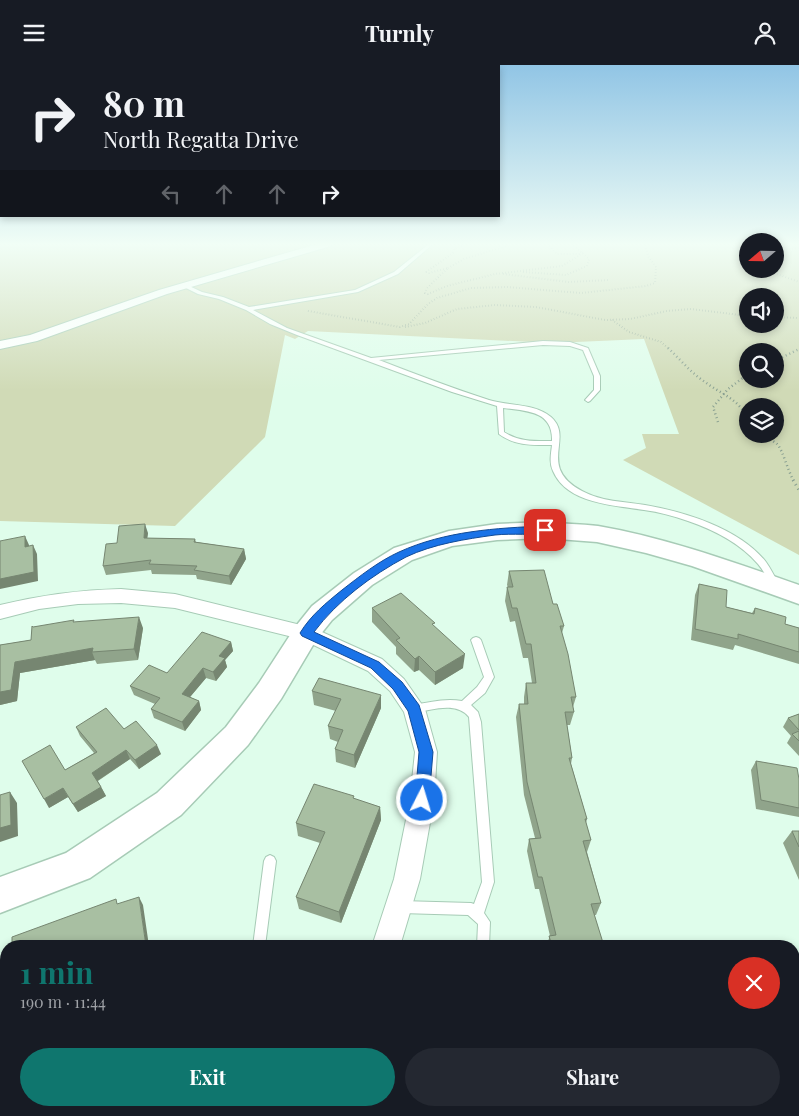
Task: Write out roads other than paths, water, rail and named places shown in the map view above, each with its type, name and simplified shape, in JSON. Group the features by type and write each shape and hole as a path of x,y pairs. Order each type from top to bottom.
{"street":[{"path":"0,345 56,331 161,293"},
{"path":"0,895 77,866 169,804 237,736 270,691 306,633 322,613 363,579 403,554 449,539 497,532 545,530 597,534 648,545 692,558 788,591"},
{"path":"0,612 40,602 78,597 121,596 175,601 306,633 375,665 398,685 414,709 426,752 422,800 407,879 388,940"}],"lane":[{"path":"200,293 221,298 248,309 264,319 500,406 527,410 547,417 554,425 556,443 555,468 564,482 581,494 602,501 672,514 720,531 745,548 788,591"},
{"path":"248,309 339,293"},
{"path":"370,359 520,345 570,344 586,349 597,376 596,389 588,399"},
{"path":"500,406 500,433 507,439 515,442 556,443"},
{"path":"464,706 481,690 489,677 476,640"},
{"path":"414,709 452,703 464,706 474,715 488,882 477,915"},
{"path":"260,940 270,861"},
{"path":"398,907 470,909 484,923 483,940"}]}
